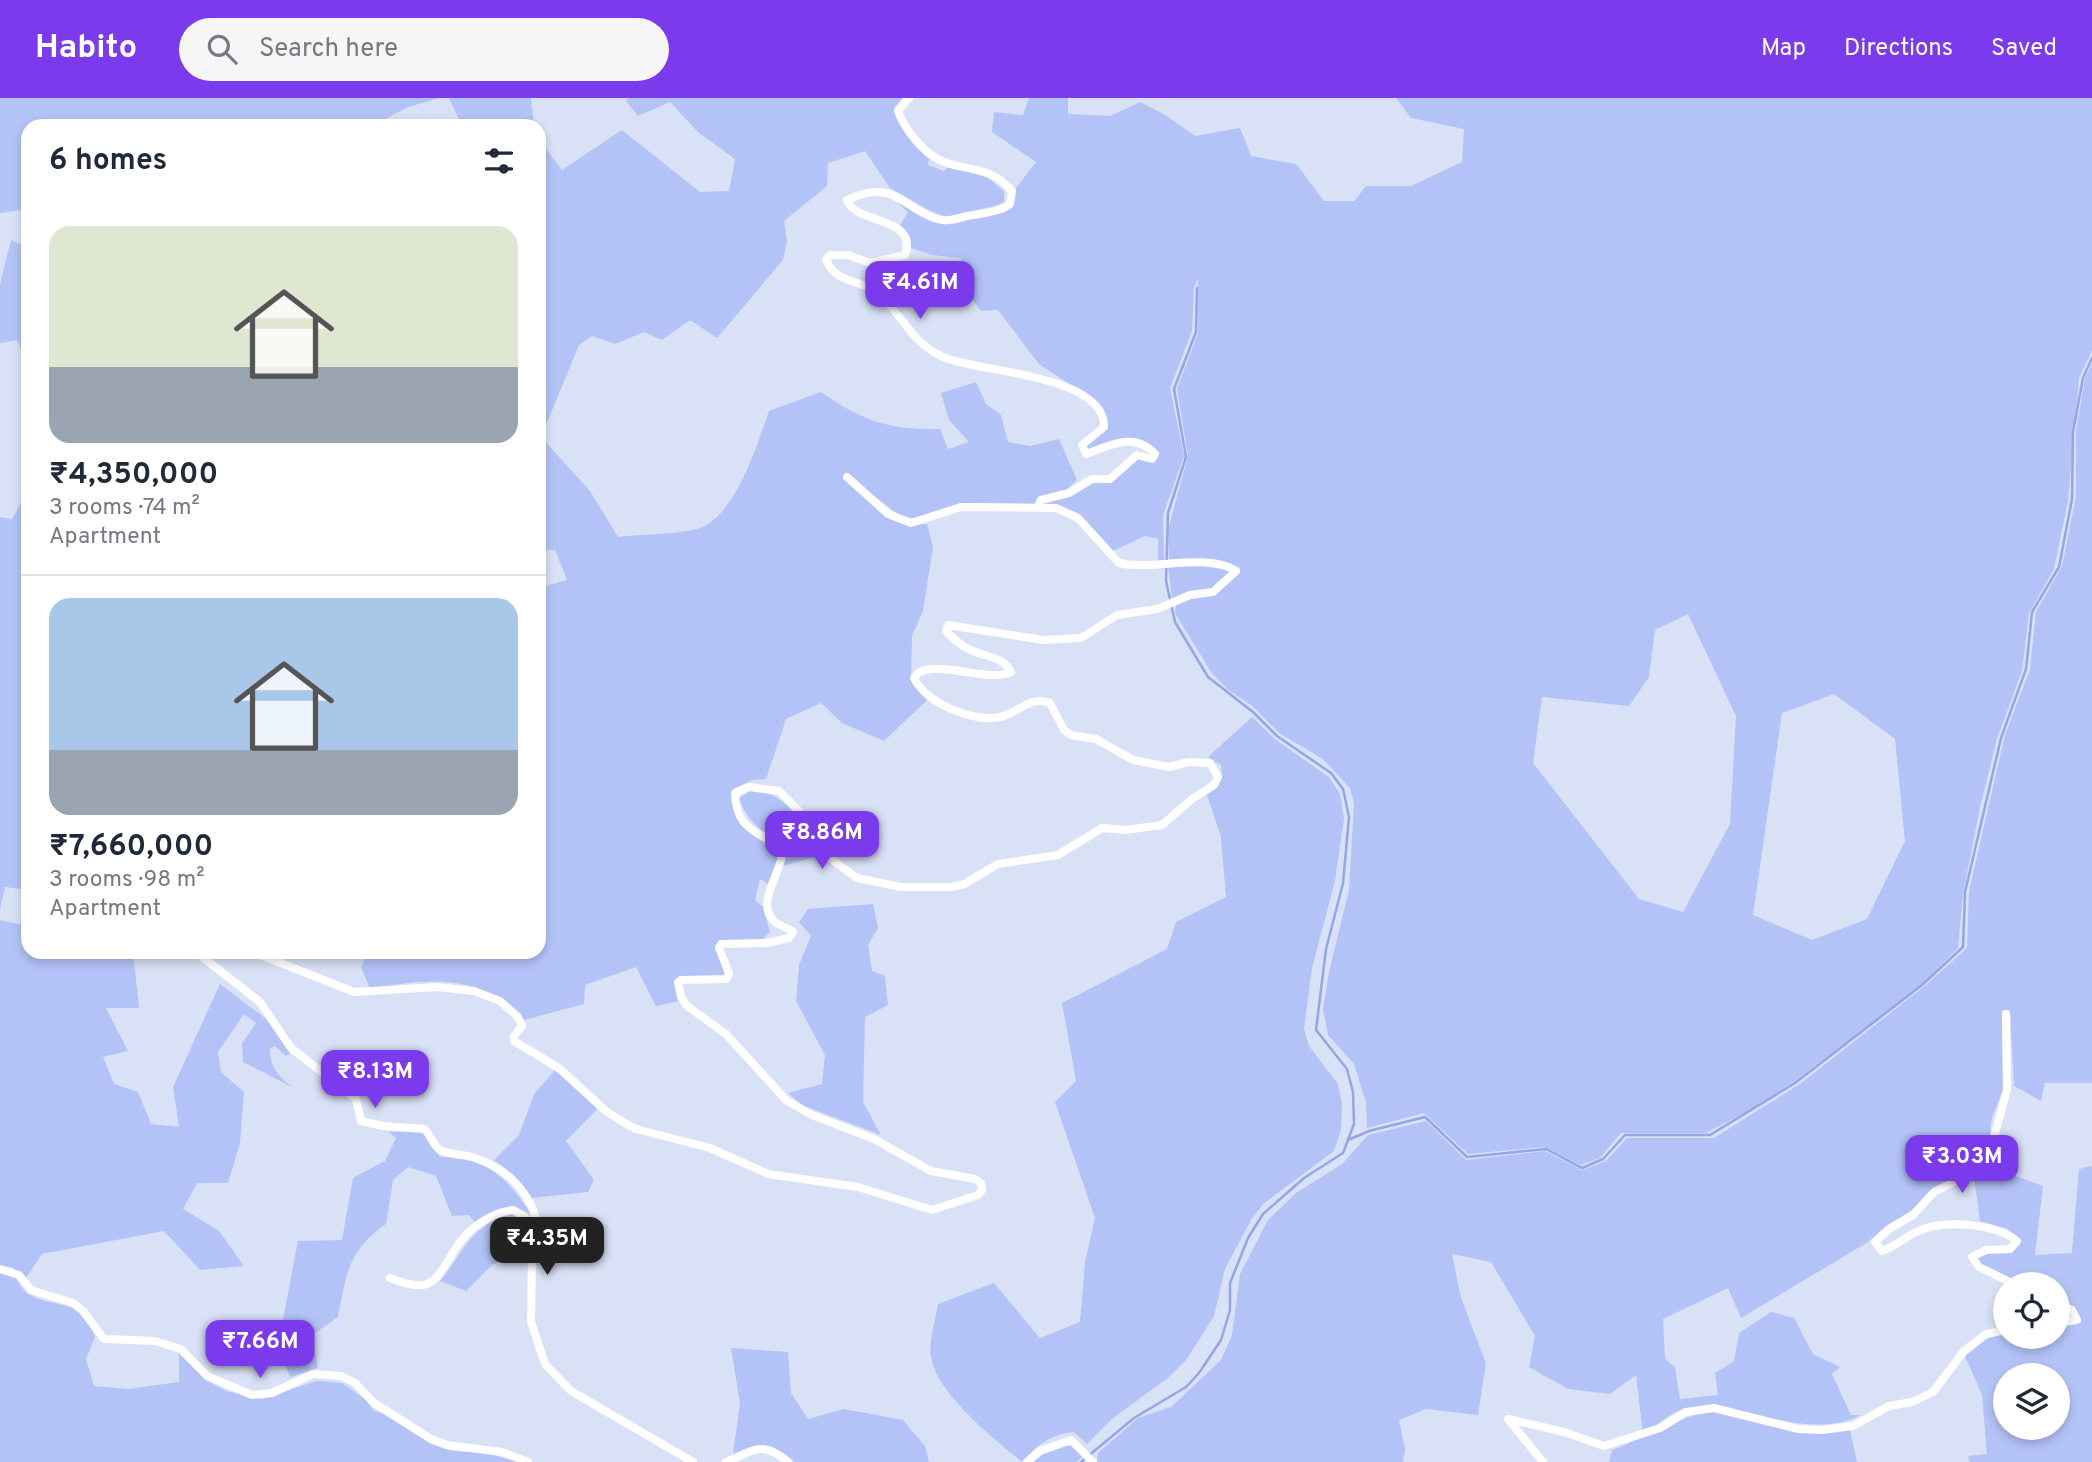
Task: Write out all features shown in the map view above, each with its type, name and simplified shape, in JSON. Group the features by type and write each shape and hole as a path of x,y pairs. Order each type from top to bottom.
{"street":[{"path":"909,98 898,111 920,144 941,161 999,177 1012,191 1010,204 1002,210 946,221 935,219 901,197 888,192 853,197 847,200 849,207 897,228 908,247 905,255 870,263 839,254 830,255 826,260 839,277 878,293 903,325 944,358 1067,386 1090,398 1104,420 1104,427 1082,445 1086,454 1129,440 1141,443 1155,454 1155,457 1149,459 1137,455 1132,457 1110,479 1092,479 1069,493 1041,500 1038,507"},
{"path":"271,959 354,992 398,987 451,987 489,996 518,1017 522,1026 514,1036 514,1041 560,1069 606,1111 636,1129 710,1148 768,1174 858,1187 932,1210 972,1198 982,1190 981,1183 931,1171 874,1139 812,1115 787,1101 726,1034 687,1006 681,997 678,982 727,979 729,973 719,948 721,944 767,943 789,938 793,932 776,923 768,909 773,878 782,853 778,846 749,828 736,801 739,789 761,787 779,791 799,811 822,852 857,878 901,887 951,887 964,884 998,864 1058,855 1102,828 1125,830 1162,825 1214,785 1218,777 1210,763 1200,761 1169,767 1133,760 1096,739 1071,735 1063,730 1050,704 1044,701 1033,701 995,718 942,705 916,684 914,678 922,671 949,670 1006,675 1012,672 998,659 974,652 953,639 946,631 948,625 1035,639 1081,638 1117,615 1157,609 1190,595 1213,592 1237,571 1230,567 1202,564 1129,565 1119,562 1078,518 1056,508 961,507 911,523 888,514 847,477"},
{"path":"205,959 260,1002 290,1048 356,1099 361,1121 383,1126 424,1129 442,1151 486,1162 512,1178 533,1210 538,1238 533,1256 531,1321 534,1338 545,1364 571,1391 693,1462"},
{"path":"1993,1274 1979,1267 1972,1257 1986,1250 2010,1249 2017,1241 2007,1233 1980,1224 1919,1231 1894,1247 1882,1251 1875,1242 1889,1229 1913,1214 1934,1192 1973,1172 1991,1148 2007,1090 2006,1014"},
{"path":"390,1278 407,1285 430,1282 441,1275 468,1232 500,1212 513,1210 525,1217 538,1238"},
{"path":"0,1269 19,1275 31,1290 73,1303 83,1311 104,1339 147,1340 181,1349 207,1376 237,1390 262,1395 313,1374 341,1376 355,1383 374,1403 431,1439 463,1448 502,1452 528,1462"},
{"path":"2070,1309 2077,1320 2070,1321"},
{"path":"1543,1462 1508,1419 1564,1432 1604,1446 1660,1428 1686,1412 1714,1408 1797,1429 1822,1430 1853,1426 1889,1406 1912,1402 1933,1392 1964,1351 1986,1334 1993,1333"},
{"path":"1027,1462 1040,1451 1071,1440 1093,1462"},
{"path":"726,1462 758,1448 768,1448 788,1462"}],"shaded area":[{"path":"0,98 440,98 408,107 385,119 21,119 21,210 0,213"},
{"path":"449,98 531,98 533,119 459,119"},
{"path":"629,98 902,98 894,108 907,136 929,159 928,165 944,171 949,166 987,177 1004,191 1004,202 946,217 890,188 865,151 828,163 827,186 784,221 787,241 783,260 717,338 690,320 662,340 644,332 615,344 592,336 579,345 546,425 546,149 562,170 622,130 700,192 729,191 735,159 699,133 670,102 638,116 626,101"},
{"path":"1029,98 1068,98 1068,114 1110,116 1140,102 1167,116 1195,136 1240,128 1251,156 1296,164 1324,201 1354,201 1366,186 1411,186 1462,162 1464,129 1411,118 1396,98 2092,98 2092,350 2079,378 2068,501 2054,569 2029,613 2022,671 1997,739 1963,894 1958,948 1919,987 1792,1083 1706,1133 1621,1133 1600,1158 1580,1165 1544,1147 1468,1154 1424,1113 1367,1128 1366,1102 1354,1064 1328,1035 1323,1009 1349,890 1354,804 1350,788 1323,759 1279,733 1251,705 1227,689 1211,672 1175,613 1176,603 1221,589 1239,567 1204,560 1169,559 1168,530 1188,456 1177,389 1198,333 1198,278 1194,287 1192,331 1170,388 1184,456 1163,515 1164,562 1158,562 1158,539 1145,536 1113,551 1076,512 1043,504 1044,500 1090,483 1107,483 1133,459 1157,457 1136,439 1087,452 1083,449 1102,433 1094,400 1039,364 998,310 981,311 958,280 961,258 932,255 911,248 899,227 908,212 896,201 938,222 995,211 1004,213 1013,203 1015,189 1036,162 992,132 994,112 1023,115","holes":["1688,614 1736,716 1730,824 1683,912 1639,899 1533,763 1542,697 1629,706 1649,677 1655,630","1834,694 1895,739 1905,841 1867,919 1812,940 1753,915 1782,713"]},
{"path":"11,240 21,245 21,349 17,340 0,343 0,284"},
{"path":"2092,364 2092,1083 2045,1083 2041,1101 2014,1086 2010,1010 2002,1011 2003,1090 1992,1117 1988,1147 1972,1172 1885,1227 1868,1242 1741,1318 1728,1288 1663,1319 1665,1359 1675,1367 1680,1399 1718,1395 1715,1373 1734,1361 1739,1333 1771,1312 1794,1318 1813,1354 1840,1367 1832,1374 1851,1415 1861,1415 1839,1423 1817,1425 1707,1407 1680,1410 1643,1434 1636,1375 1610,1394 1568,1389 1529,1367 1535,1336 1491,1262 1452,1254 1461,1298 1486,1363 1478,1415 1426,1409 1399,1420 1405,1449 1403,1462 1097,1462 1098,1453 1138,1418 1171,1407 1221,1360 1232,1335 1240,1274 1268,1220 1296,1193 1342,1164 1368,1135 1426,1121 1466,1160 1545,1151 1582,1170 1606,1161 1627,1138 1714,1138 1800,1084 1926,985 1967,948 1969,891 2005,735 2030,669 2036,612 2062,566 2076,496 2076,431 2085,378"},
{"path":"976,382 986,404 1001,415 1008,442 1030,446 1059,439 1077,480 1065,491 1038,497 1034,504 972,503 918,518 903,518 846,474 872,503 890,517 901,522 927,524 933,547 923,611 912,636 911,679 927,700 884,741 842,723 821,703 786,719 766,779 752,780 735,788 733,795 749,832 779,854 768,884 760,879 755,900 763,907 770,932 762,940 728,941 717,952 725,975 674,981 679,1001 656,1006 636,967 585,985 584,1004 524,1020 490,994 453,983 413,983 370,989 361,967 366,959 546,959 546,586 567,580 555,550 546,550 546,443 590,491 618,537 684,532 708,524 732,498 742,481 769,411 821,392 863,417 877,422 905,428 940,429 948,449 969,442 949,420 941,393"},
{"path":"21,503 21,889 5,887 0,910 0,517 12,519"},
{"path":"1168,566 1204,566 1233,571 1211,589 1184,593 1172,600"},
{"path":"1252,717 1276,740 1329,777 1340,794 1344,818 1335,881 1312,968 1304,1029 1309,1046 1338,1084 1342,1104 1341,1130 1334,1151 1263,1204 1251,1220 1225,1269 1214,1316 1186,1360 1169,1377 1112,1419 1087,1444 1074,1432 1058,1435 1039,1446 1022,1462 968,1415 935,1371 931,1344 938,1304 994,1283 1040,1338 1080,1322 1085,1262 1095,1218 1055,1102 1076,1081 1062,1003 1167,949 1176,922 1226,897 1221,837 1207,795 1220,782 1222,770 1221,765 1208,757"},
{"path":"750,790 764,792 785,804 793,812 818,856 783,866 785,845 770,836 747,815 739,799"},
{"path":"873,904 878,928 868,945 872,971 885,976 888,1005 865,1017 863,1102 881,1135 802,1105 788,1093 822,1084 825,1055 796,1001 799,965 811,936 799,922 808,909"},
{"path":"0,920 21,924 21,959 134,959 139,1008 106,1008 128,1051 103,1057 114,1084 138,1092 151,1124 179,1127 173,1087 220,984 266,1019 290,1053 286,1056 275,1046 270,1048 271,1060 276,1070 292,1087 243,1062 242,1043 256,1023 244,1014 218,1052 221,1072 244,1092 240,1143 228,1183 197,1183 183,1209 219,1231 244,1266 200,1270 164,1231 42,1254 25,1279 12,1267 0,1266"},
{"path":"555,1070 597,1109 566,1141 594,1180 588,1192 532,1198 513,1174 494,1160 519,1135 534,1094"},
{"path":"417,1131 426,1135 440,1157 470,1160 494,1171 531,1214 514,1208 502,1208 476,1224 469,1215 452,1216 436,1176 408,1167 393,1180 386,1224 364,1244 351,1264 338,1317 312,1335 318,1368 290,1377 278,1345 298,1241 342,1240 353,1178 385,1161 396,1138 389,1132"},
{"path":"1990,1161 1995,1161 1994,1168 2043,1186 2035,1255 2072,1253 2079,1169 2092,1166 2092,1462 1970,1462 1968,1456 1987,1454 1982,1395 1965,1356 1993,1337 1993,1349 2070,1349 2070,1323 2080,1322 2070,1312 2070,1272 1993,1274 1982,1266 1976,1258 1987,1252 2012,1251 2019,1241 2008,1229 1980,1221 1974,1177"},
{"path":"513,1213 533,1234 530,1248 492,1265 466,1291 440,1281 477,1232 498,1218"},
{"path":"0,1272 14,1274 27,1293 74,1309 82,1315 95,1337 86,1359 94,1386 128,1389 179,1382 179,1354 208,1381 226,1391 262,1399 316,1381 342,1383 366,1400 374,1411 388,1415 431,1444 452,1451 485,1453 518,1462 0,1462"},
{"path":"731,1348 788,1352 791,1393 808,1419 844,1409 903,1420 925,1446 929,1462 795,1462 780,1450 765,1446 751,1447 733,1454 740,1403"},
{"path":"1713,1411 1769,1426 1850,1430 1857,1462 1609,1462 1612,1450 1674,1422"},
{"path":"1072,1446 1084,1456 1076,1462 1032,1462 1049,1450"}],"waterway":[{"path":"1081,1462 1134,1418 1186,1387 1199,1373 1221,1340 1230,1310 1230,1283 1248,1238 1263,1214 1304,1178 1343,1153 1354,1124 1353,1092 1347,1069 1316,1030 1326,949 1343,883 1349,817 1343,789 1331,773 1277,736 1253,712 1208,677 1175,622 1166,581 1168,513 1186,457 1174,389 1196,332 1197,288"},
{"path":"1348,1140 1369,1131 1425,1117 1467,1157 1546,1149 1582,1168 1603,1159 1625,1135 1710,1135 1795,1083 1922,985 1963,947 1965,892 2001,738 2026,669 2032,612 2059,567 2072,499 2073,432 2083,378 2092,358"}]}
